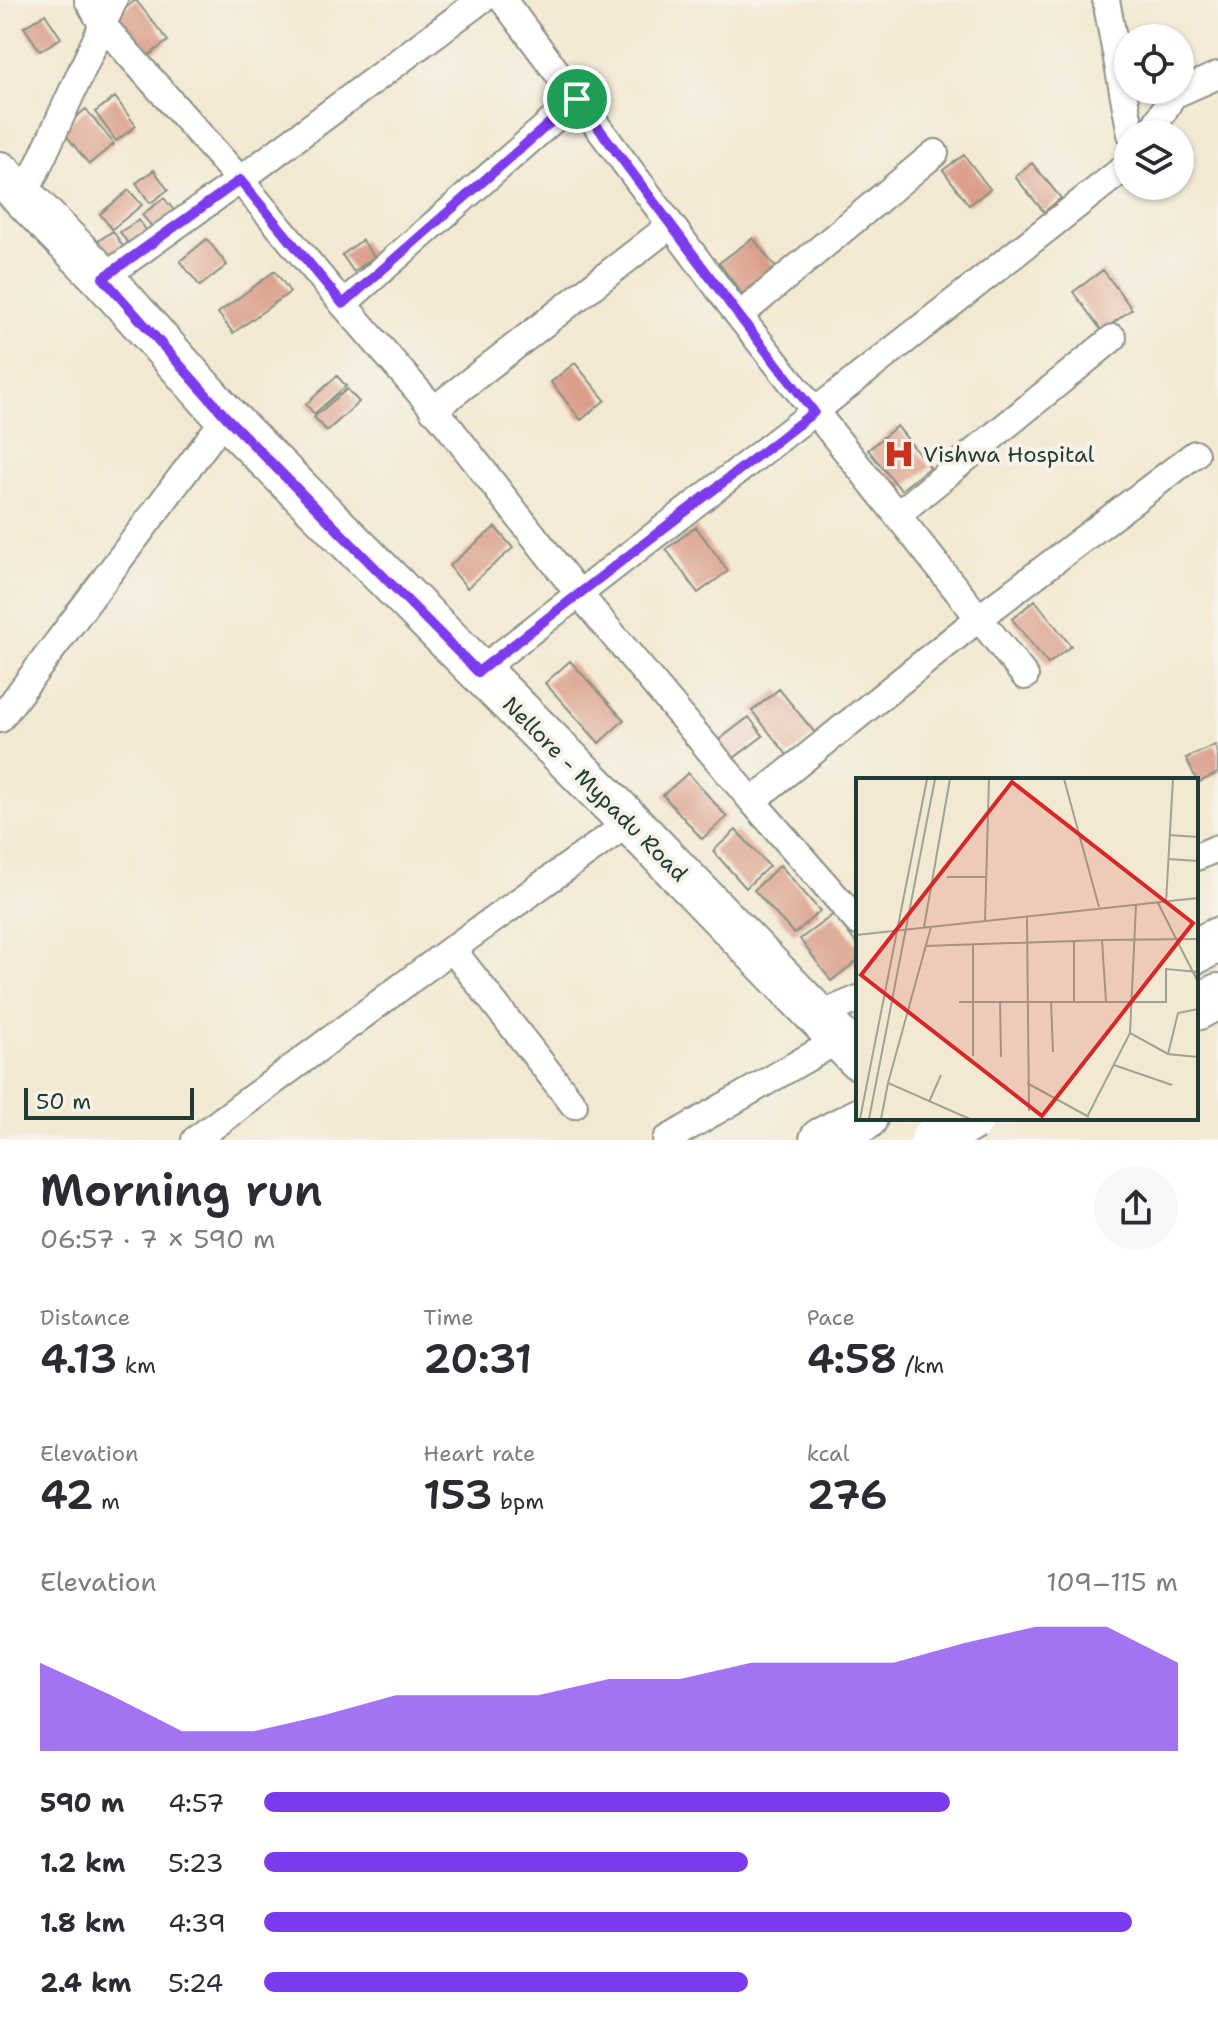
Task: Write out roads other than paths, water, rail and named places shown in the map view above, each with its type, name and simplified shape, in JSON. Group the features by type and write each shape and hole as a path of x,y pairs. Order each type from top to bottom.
{"highway":[{"path":"1198,950 1218,940"},
{"path":"1198,1007 1218,996"},
{"path":"822,1140 861,1120"},
{"path":"933,1140 968,1120"}],"main road":[{"name":"Nellore - Mypadu Road","path":"12,185 103,278 226,417 630,822 838,1038"},
{"path":"919,1120 939,1140"}],"street":[{"path":"88,0 102,24 240,180 445,422 579,594 856,920"},
{"path":"12,185 114,0"},
{"path":"103,278 481,0"},
{"path":"503,0 739,316 1025,676"},
{"path":"1106,0 1128,120"},
{"path":"1158,120 1173,95 1218,75"},
{"path":"343,304 577,99"},
{"path":"739,316 935,153"},
{"path":"478,672 1114,176"},
{"path":"433,410 671,225"},
{"path":"897,515 1113,338"},
{"path":"0,719 226,417"},
{"path":"752,801 979,618 1195,454"},
{"path":"195,1140 452,949 630,822"},
{"path":"1198,856 1218,848"},
{"path":"452,949 574,1105"},
{"path":"666,1140 838,1038 856,1003"}],"place":[{"name":"Vishwa Hospital","path":"899,454"}]}
